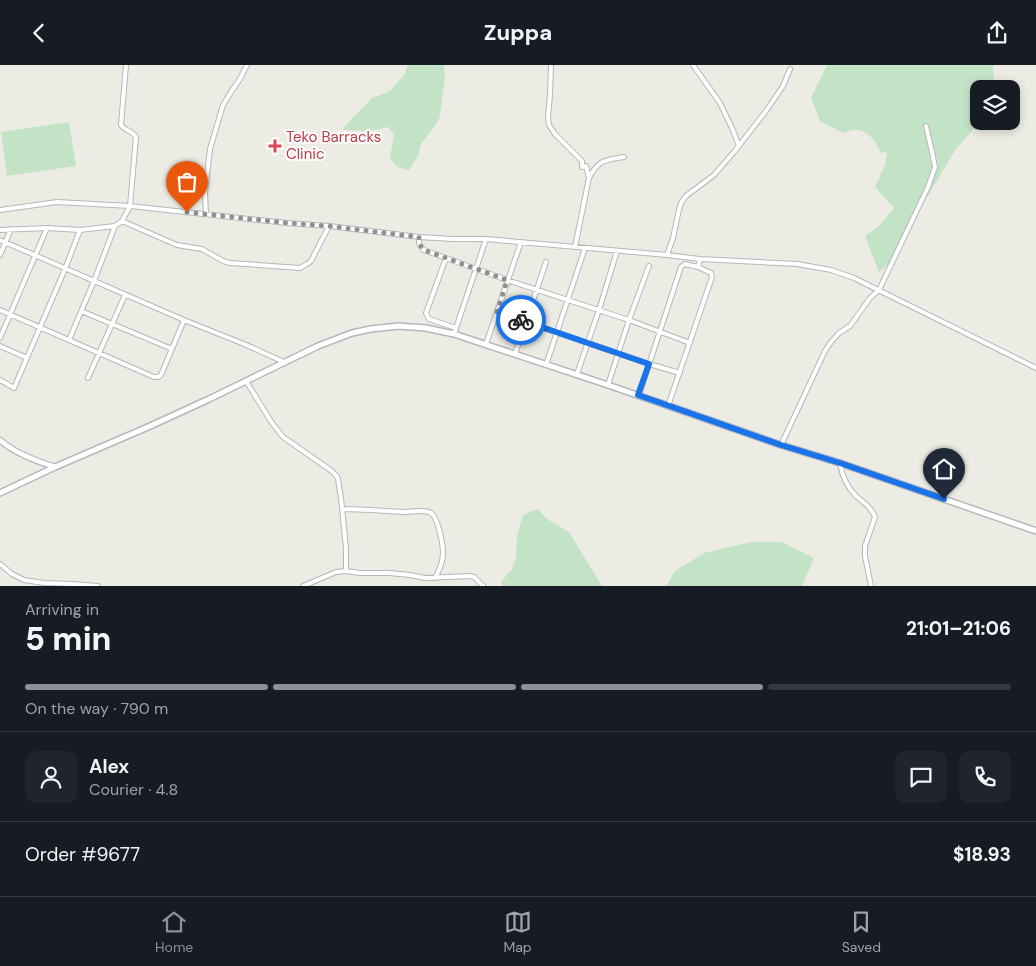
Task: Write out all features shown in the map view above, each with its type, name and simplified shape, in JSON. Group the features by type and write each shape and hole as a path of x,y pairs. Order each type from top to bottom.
{"main road":[{"path":"0,493 148,427 318,345 352,333 398,326 455,331 515,355 577,374 1036,531"}],"street":[{"path":"0,230 80,230 115,226 122,221 130,206 136,137 134,133 123,128 122,125 126,65"},
{"path":"206,214 205,192 210,149 224,105 246,65"},
{"path":"551,65 549,125 555,134 582,161 582,167 586,166 589,178"},
{"path":"693,65 720,103 739,145"},
{"path":"667,255 678,215 686,196 714,175 739,145 783,86 790,69"},
{"path":"781,445 825,351 839,333 850,326 870,298 879,290 928,187 935,167 926,126"},
{"path":"575,247 589,178 593,170 607,159 624,157"},
{"path":"0,210 57,202 130,206 419,237 486,239 700,259 808,265 854,278 1036,368"},
{"path":"122,221 177,245 202,249 230,263 300,268 311,261 328,226"},
{"path":"70,340 115,226"},
{"path":"0,255 11,229"},
{"path":"0,338 47,229"},
{"path":"0,380 14,387 80,230"},
{"path":"419,237 419,243 424,250 507,280 629,320 690,343"},
{"path":"446,258 426,313 429,319 455,331 486,239"},
{"path":"0,240 184,320 244,343 284,362"},
{"path":"486,344 521,242"},
{"path":"546,365 585,248"},
{"path":"577,374 617,251"},
{"path":"698,267 700,259"},
{"path":"515,355 546,262"},
{"path":"638,395 681,267 685,264 698,267 711,273 712,277 668,406"},
{"path":"608,385 649,266"},
{"path":"88,377 125,295"},
{"path":"0,310 154,377 161,375 184,320"},
{"path":"82,311 172,349"},
{"path":"497,312 680,373"},
{"path":"0,346 27,357"},
{"path":"246,381 283,437 336,475 342,509 346,571"},
{"path":"0,440 11,449 55,467"},
{"path":"840,463 841,471 849,488 870,507 875,517 865,546 871,586"},
{"path":"342,509 372,509 432,514 438,527 444,553 441,568 436,579"},
{"path":"0,564 12,574 24,580 98,586"},
{"path":"303,586 336,571 389,573 425,579 470,576 474,577 483,586"}],"green space":[{"path":"408,65 444,65 445,78 439,120 421,144 418,156 409,170 397,167 390,158 394,134 388,127 370,131 343,130 372,98 390,91 404,75"},
{"path":"827,65 993,65 994,80 970,80 970,130 973,130 956,149 905,234 894,260 879,272 865,236 878,227 894,208 875,187 885,165 887,152 881,153 874,141 864,132 855,130 843,133 820,121 811,98"},
{"path":"69,122 76,166 7,176 1,132"},
{"path":"538,509 547,519 569,532 602,586 503,586 501,582 512,569 516,558 517,536 523,515"},
{"path":"751,542 782,542 814,558 802,586 666,586 675,571 704,553"}],"way so far":[{"path":"187,212 419,237 419,243 424,250 507,280 497,312 521,320"}],"place":[{"name":"Teko Barracks Clinic","path":"275,146"}],"route":[{"path":"521,320 649,364 638,395 703,419 944,499"}]}
